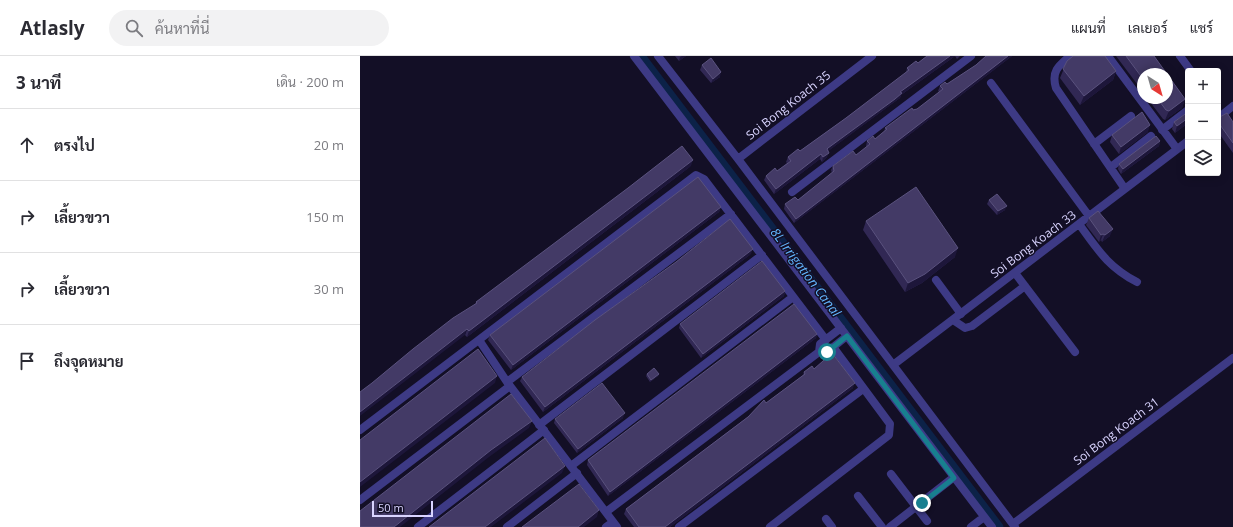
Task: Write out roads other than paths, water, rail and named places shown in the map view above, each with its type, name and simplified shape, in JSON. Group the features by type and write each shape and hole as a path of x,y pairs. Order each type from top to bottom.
{"street":[{"path":"634,56 992,527"},
{"name":"Soi Bong Koach 35","path":"738,159 872,56"},
{"path":"792,192 971,56"},
{"path":"1070,56 1057,66 1054,80 1056,88 1125,188"},
{"path":"1108,56 1177,149"},
{"path":"1180,56 1189,68"},
{"path":"661,57 1014,526"},
{"path":"991,83 1089,216"},
{"path":"1221,116 1233,106"},
{"path":"1162,130 1185,112"},
{"path":"1094,144 1132,116"},
{"path":"1110,167 1151,136"},
{"name":"Soi Bong Koach 33","path":"893,365 1185,142"},
{"path":"360,430 696,175 704,179 826,340"},
{"path":"360,500 508,384 731,214"},
{"path":"1079,224 1097,249 1114,268 1138,282"},
{"path":"418,527 542,427 762,255"},
{"path":"1015,273 1075,352"},
{"path":"936,280 961,314"},
{"path":"953,320 966,328 972,326 1025,286"},
{"path":"571,466 793,297"},
{"path":"819,352 820,344 841,328"},
{"path":"606,512 819,352 827,352 847,336"},
{"path":"479,340 508,384 615,524 606,527"},
{"path":"770,527 889,435 890,424 833,348"},
{"name":"Soi Bong Koach 31","path":"1014,526 1233,358"},
{"path":"679,527 863,389"},
{"path":"507,527 576,473"},
{"path":"891,474 926,521"},
{"path":"890,527 954,478"},
{"path":"858,496 882,527"},
{"path":"971,527 984,517"},
{"path":"826,520 832,527"}],"waterway":[{"name":"8L Irrigation Canal","path":"641,56 999,527"}]}
